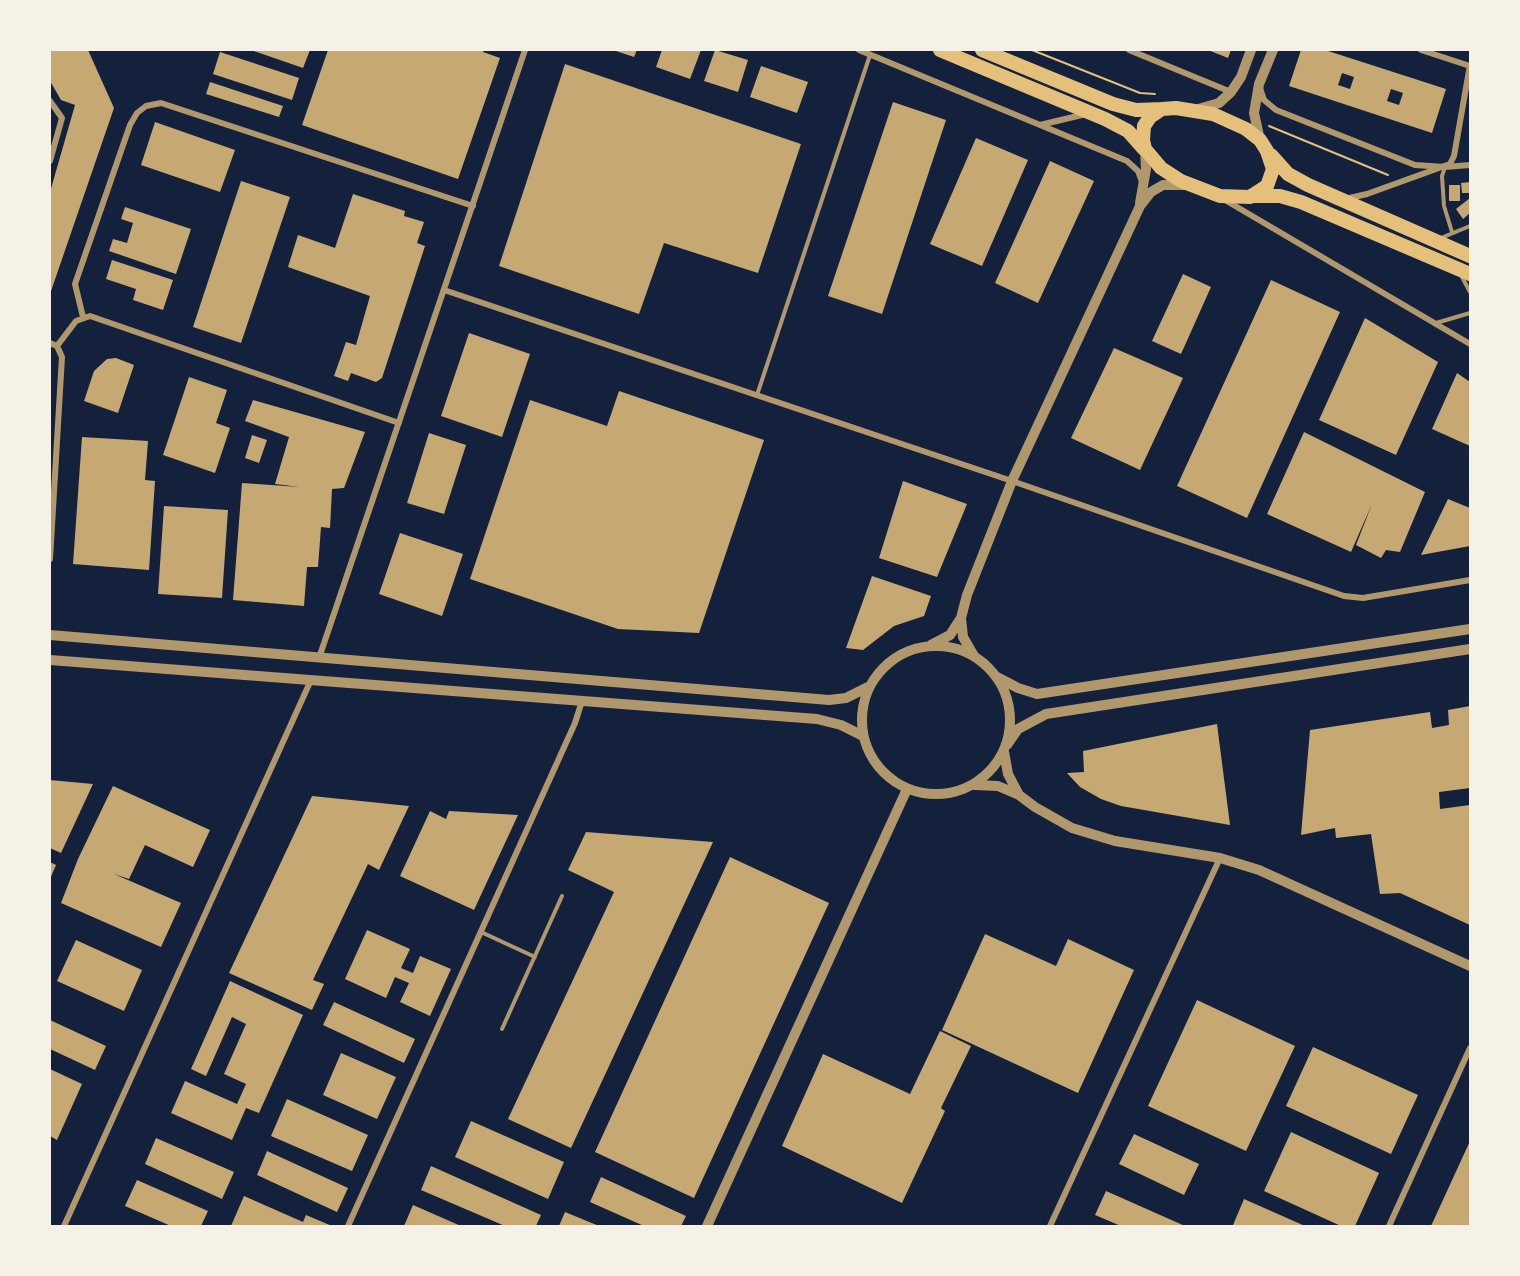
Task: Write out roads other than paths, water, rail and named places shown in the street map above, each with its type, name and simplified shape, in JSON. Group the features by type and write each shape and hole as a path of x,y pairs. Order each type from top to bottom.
{"main road":[{"path":"940,50 1091,113 1128,131 1161,168 1192,186 1220,196 1280,196 1301,202 1470,274"},
{"path":"982,50 1113,104 1136,110 1194,110 1230,121 1264,146 1288,174 1339,200 1470,256"},
{"path":"1145,149 1144,126 1150,117 1162,109"},
{"path":"1250,196 1261,191 1270,180 1273,169 1264,146"}],"street":[{"path":"319,659 525,50"},
{"path":"859,50 1127,161 1138,171 1144,185"},
{"path":"1129,50 1231,92"},
{"path":"1194,110 1219,103 1231,92 1251,50"},
{"path":"1264,146 1254,119 1259,84 1274,50"},
{"path":"1339,200 1367,194 1406,178 1445,167 1454,156 1470,66 1421,50"},
{"path":"1259,84 1264,100 1276,110 1415,165 1445,167 1470,165"},
{"path":"50,101 62,118 50,161"},
{"path":"83,317 75,284 130,125 137,113 146,106 161,103 473,206"},
{"path":"1040,125 1091,113"},
{"path":"1140,206 1144,185 1145,149"},
{"path":"1192,186 1163,185 1150,192 1140,206 1011,481 967,595 961,618 950,634 931,645 908,651 886,664 868,687 861,711 862,736 867,749 881,771 907,789 927,795 953,793 975,785 991,771 1018,729 1046,714 1470,649"},
{"path":"1220,196 1470,344"},
{"path":"444,290 1344,596 1363,598 1470,580"},
{"path":"57,346 66,330 83,317 90,316 399,423"},
{"path":"50,343 57,346 62,357 50,559"},
{"path":"961,618 963,638 974,656 997,677 1018,688 1037,694 1470,629"},
{"path":"50,635 829,700 846,698 868,687"},
{"path":"931,645 952,647 974,656"},
{"path":"50,660 817,719 841,725 862,736"},
{"path":"997,677 1010,705 1011,728 1006,748 1008,774 1019,795"},
{"path":"64,1227 311,680"},
{"path":"348,1227 575,723 582,701"},
{"path":"975,785 998,786 1019,795 1072,828 1115,841 1220,858 1259,870 1470,966"},
{"path":"707,1227 907,789"},
{"path":"1050,1227 1220,858"},
{"path":"1389,1227 1470,1048"}],"lane":[{"path":"757,395 870,54"},
{"path":"1445,167 1442,176 1444,206 1452,232"},
{"path":"1438,242 1452,232 1470,225"},
{"path":"1455,267 1470,292"},
{"path":"1435,323 1470,313"},
{"path":"502,1029 562,896"},
{"path":"481,932 535,957"}]}
